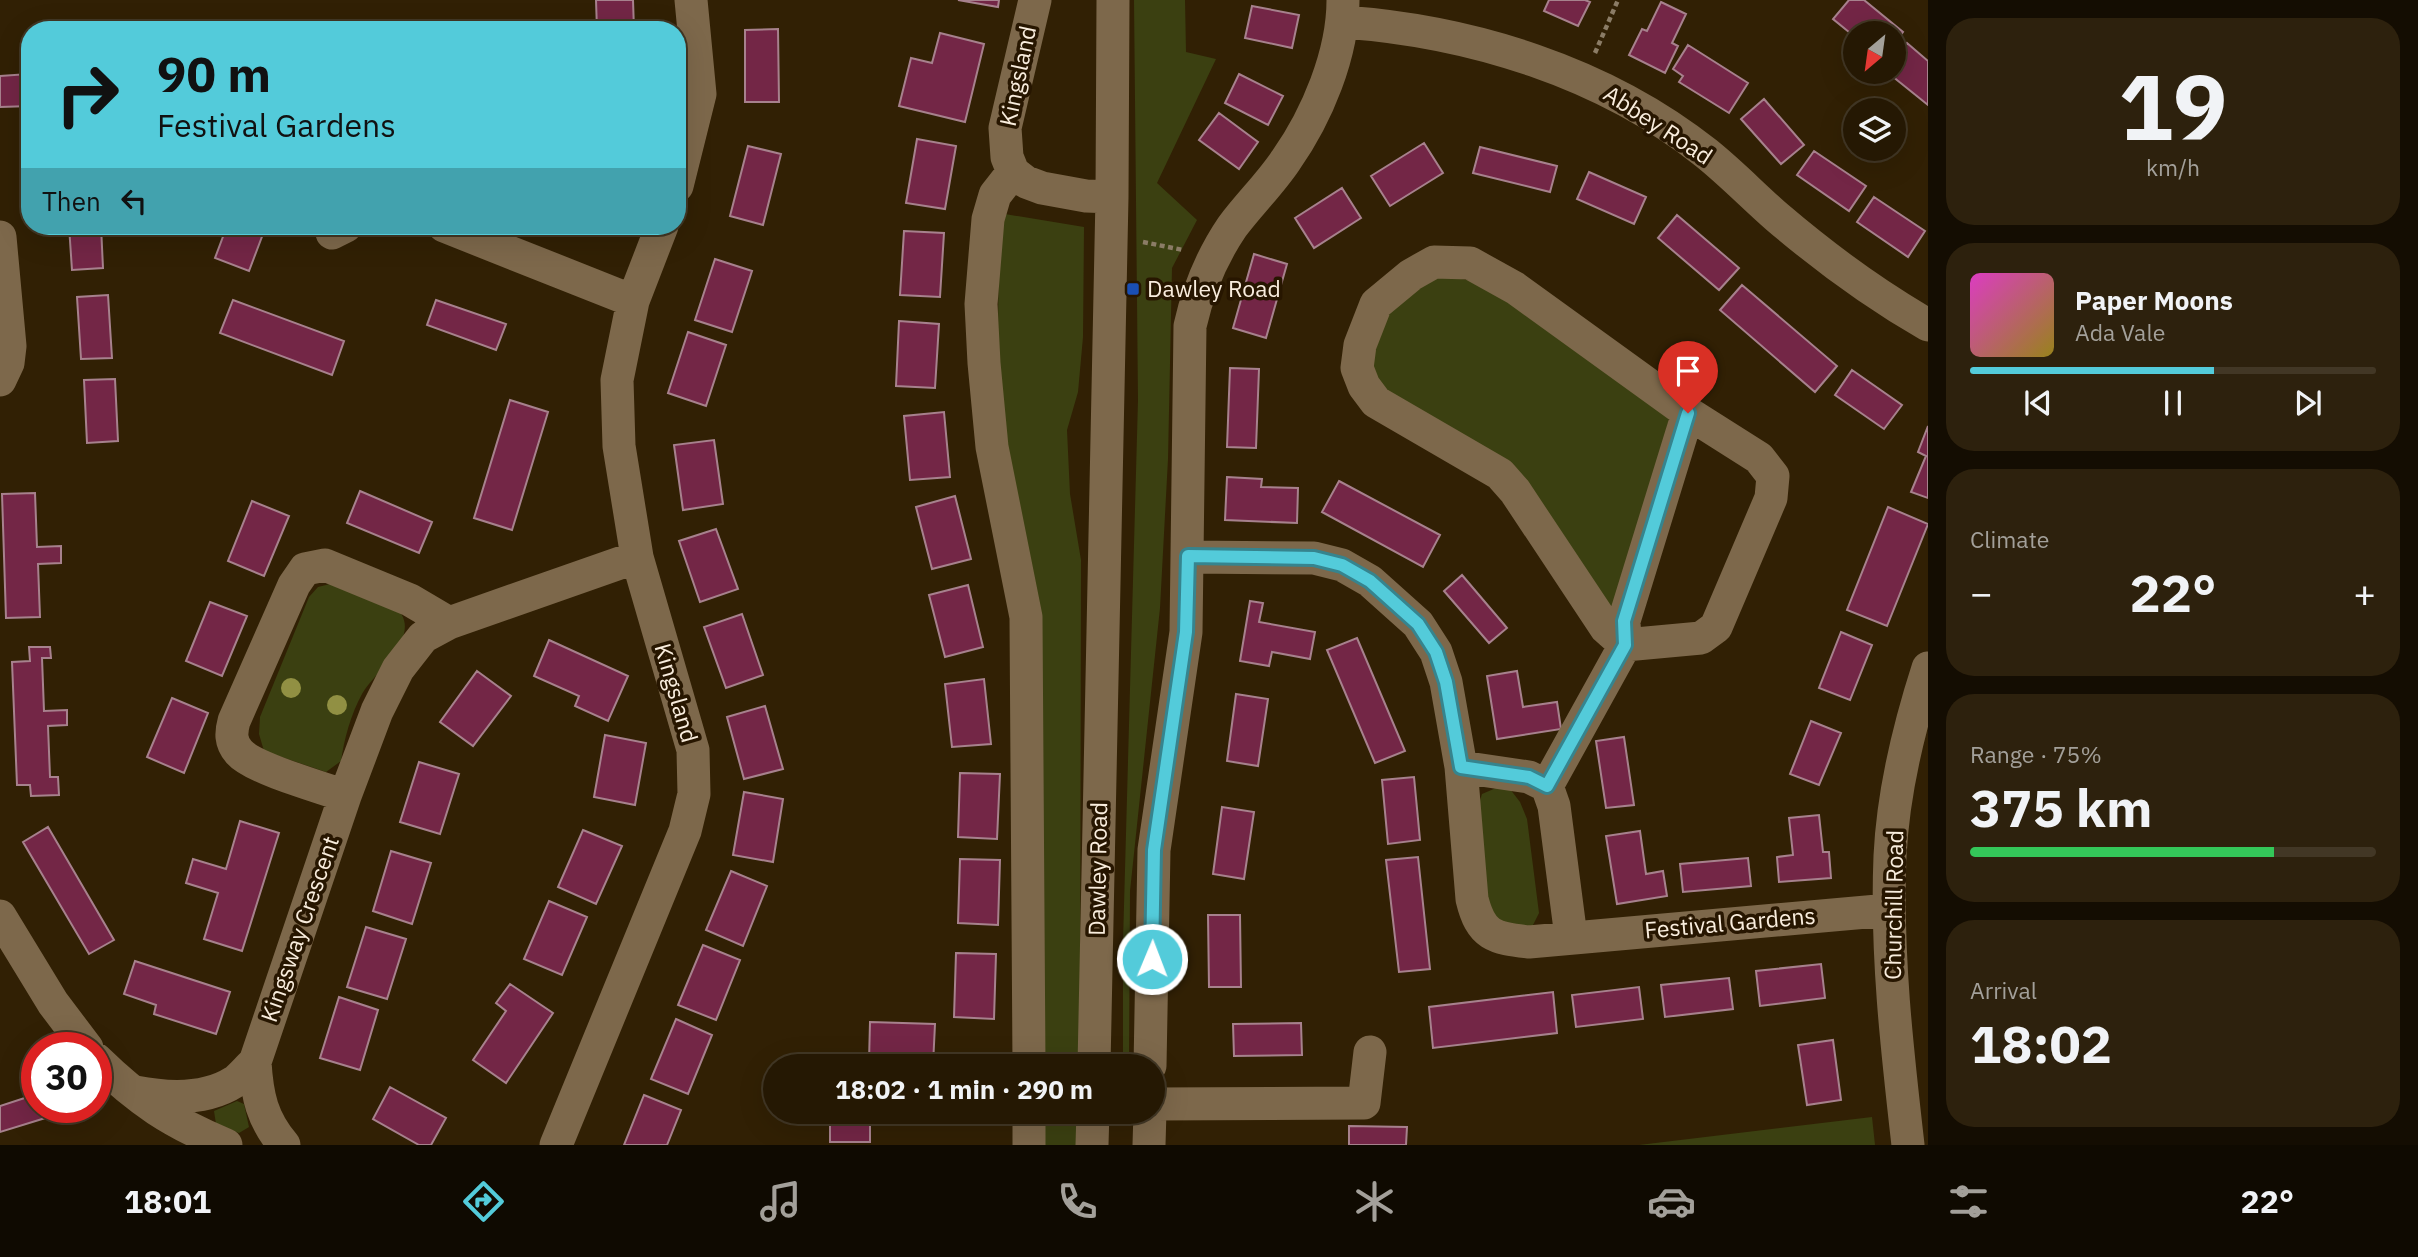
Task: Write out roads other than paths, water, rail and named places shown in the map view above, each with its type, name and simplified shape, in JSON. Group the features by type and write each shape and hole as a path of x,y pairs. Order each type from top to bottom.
{"street":[{"path":"686,150 700,94 691,0"},
{"name":"Kingsland","path":"1013,172 1007,157 1005,128 1035,0"},
{"name":"Dawley Road","path":"1094,1054 1114,0"},
{"path":"1150,1054 1154,850 1186,632 1191,326 1198,293 1215,256 1234,225 1289,157 1307,125 1337,54 1343,11"},
{"name":"Abbey Road","path":"1343,11 1486,45 1536,60 1584,79 1668,126 1706,153 1818,251 1867,288 1928,325"},
{"path":"1029,1054 1026,617 992,447 981,304 988,219 995,195 1013,172 1026,182 1042,188 1086,196 1112,197"},
{"path":"467,235 633,301"},
{"name":"Kingsland","path":"555,1144 685,831 694,794 694,751 637,557 619,446 617,380 633,301 659,235"},
{"path":"0,237 10,346 8,363 0,380"},
{"path":"1434,262 1470,263 1515,288 1688,413 1759,458 1773,476 1771,498 1716,627 1701,638 1625,645 1606,628 1515,491 1500,474 1376,401 1364,386 1357,368 1360,345 1376,304 1411,275 1434,262"},
{"path":"1547,786 1625,645 1624,621 1688,413"},
{"name":"Festival Gardens","path":"1188,556 1314,558 1342,565 1370,581 1418,624 1436,652 1446,682 1461,767 1472,899 1476,917 1485,930 1504,939 1530,942 1889,910"},
{"name":"Kingsway Crescent","path":"255,1062 345,796 377,711 398,669 423,637 449,623 637,557"},
{"path":"345,796 251,762 237,751 230,736 234,721 294,585 305,569 325,565 410,600 449,623"},
{"name":"Churchill Road","path":"1908,1145 1895,1020 1889,910 1890,854 1910,731 1928,668"},
{"path":"1461,767 1529,777 1547,786 1554,806 1571,937"},
{"path":"0,916 14,958 75,1032"},
{"path":"1165,1104 1364,1103 1370,1052"},
{"path":"130,1091 163,1097 212,1091 233,1082 255,1062"},
{"path":"255,1062 256,1093 264,1114 284,1145"},
{"path":"112,1074 130,1091 180,1124 226,1145"},
{"path":"1029,1124 1029,1145"},
{"path":"1093,1124 1093,1145"},
{"path":"1149,1145 1150,1124"}],"place":[{"name":"Dawley Road","path":"1133,289"}]}
